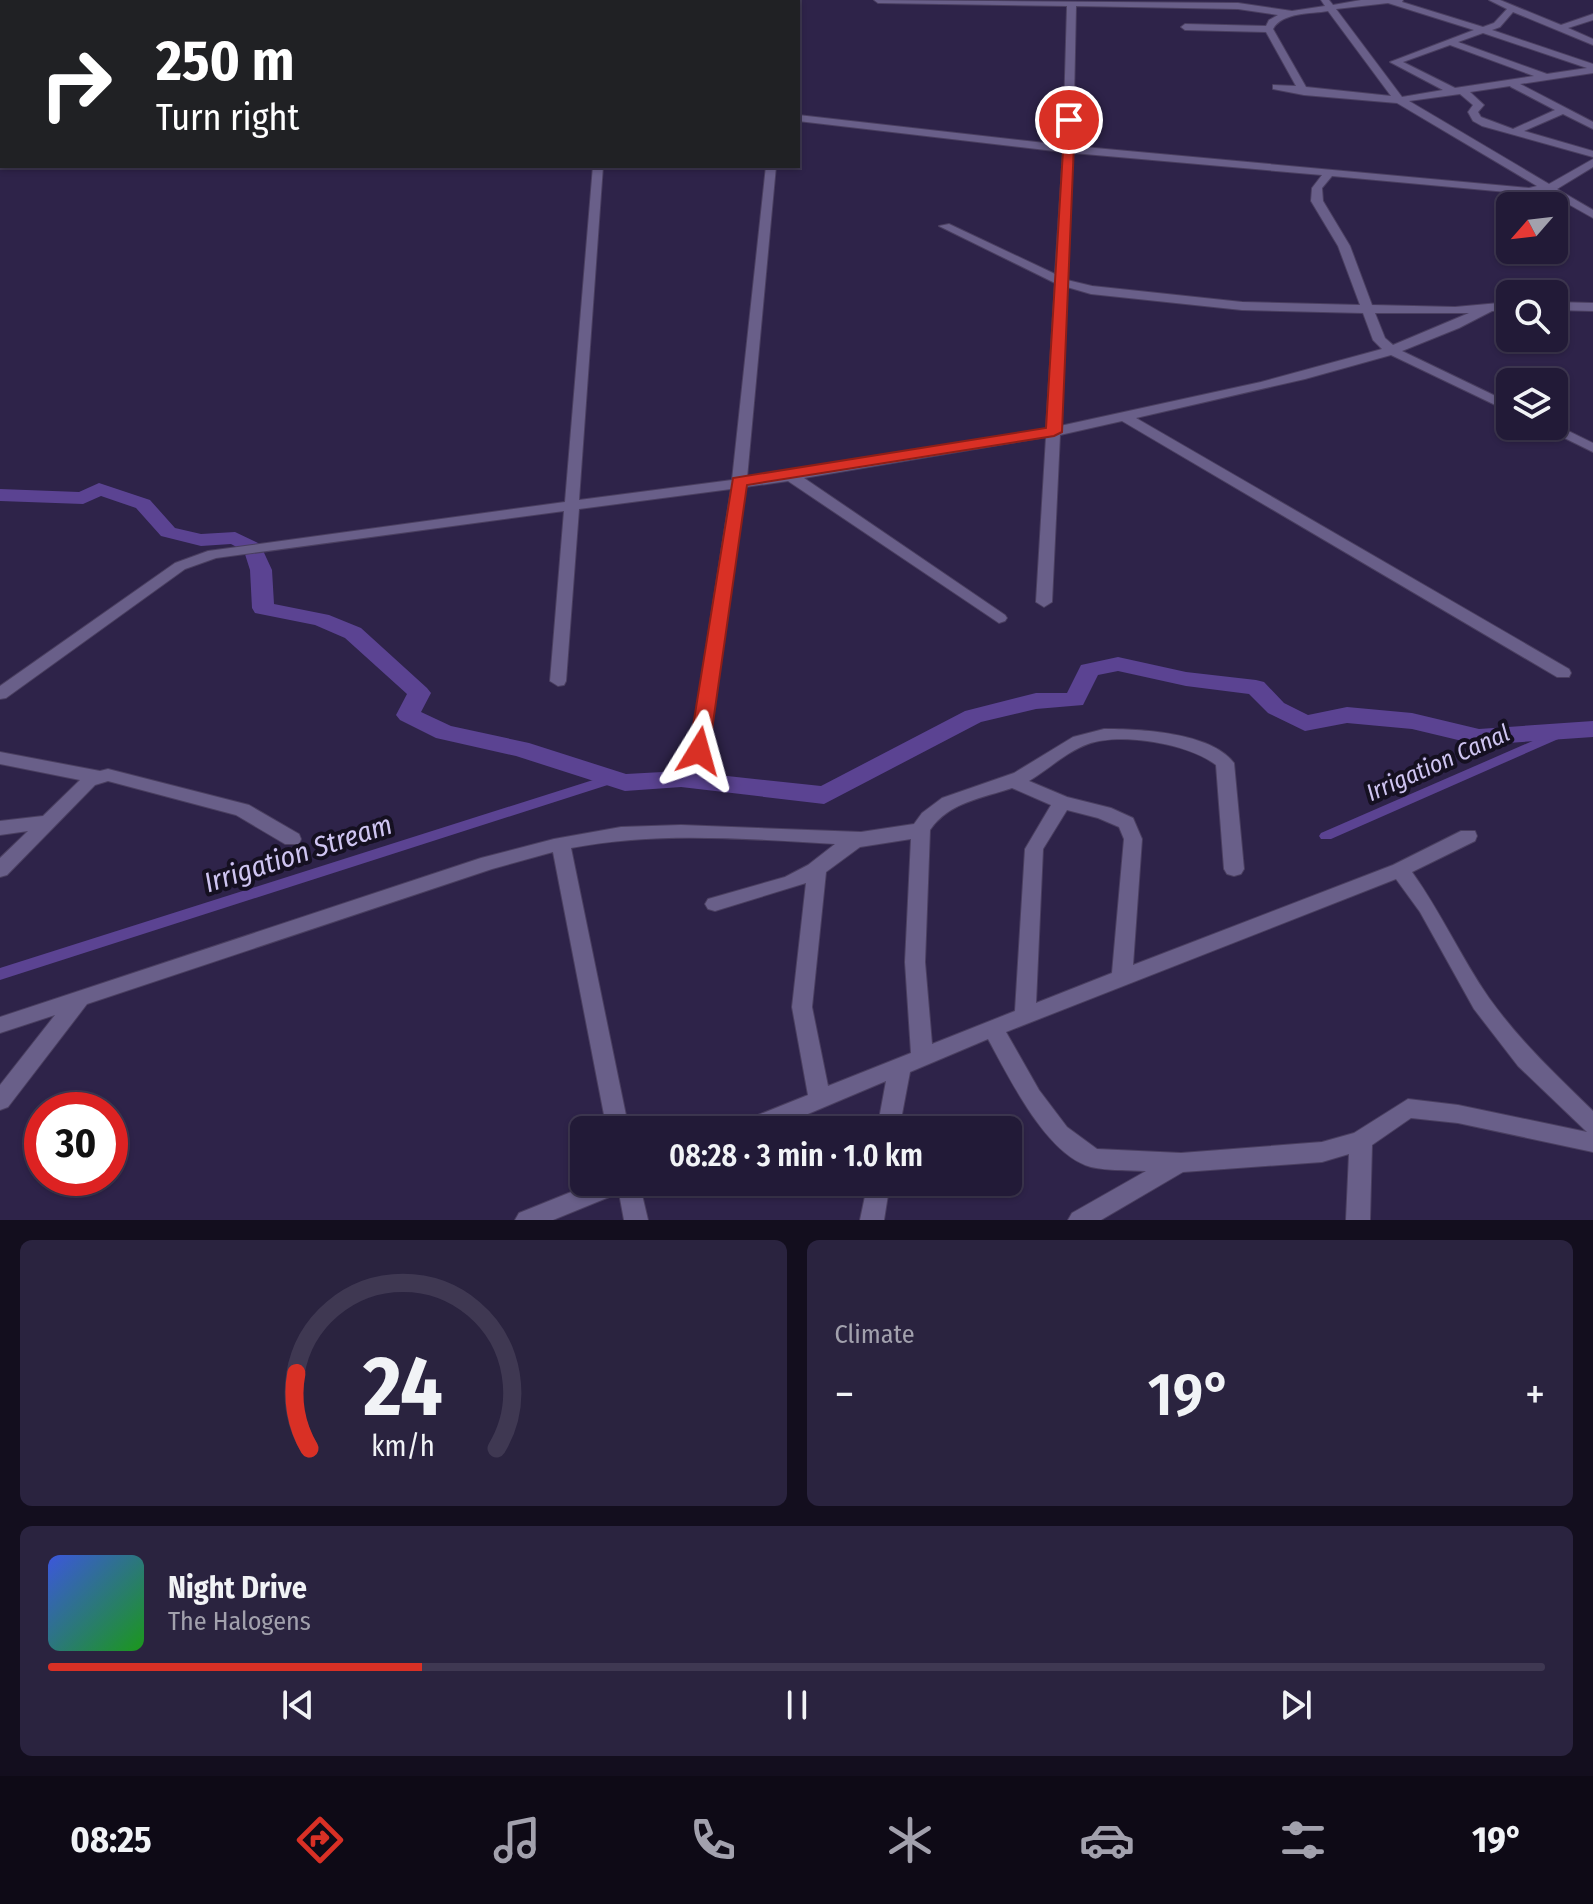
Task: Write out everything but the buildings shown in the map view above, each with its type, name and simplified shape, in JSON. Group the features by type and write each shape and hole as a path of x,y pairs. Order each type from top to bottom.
{"street":[{"path":"878,0 1238,6 1285,14"},
{"path":"1269,29 1272,22 1285,14 1327,3 1399,0"},
{"path":"1493,0 1593,42"},
{"path":"1483,30 1497,25 1508,6 1526,0"},
{"path":"1390,1 1593,68"},
{"path":"1044,602 1062,282 1072,2"},
{"path":"1327,3 1399,100 1593,215"},
{"path":"1561,28 1590,20"},
{"path":"1185,27 1269,29"},
{"path":"1269,29 1304,92"},
{"path":"1376,71 1449,42 1469,29"},
{"path":"1449,42 1548,78"},
{"path":"1395,62 1479,105 1473,112 1477,119 1593,154"},
{"path":"1276,87 1399,100 1514,85 1593,68"},
{"path":"1514,85 1593,126"},
{"path":"1514,132 1565,110"},
{"path":"800,118 1068,149 1503,189 1546,188 1576,176 1593,162"},
{"path":"558,681 598,168"},
{"path":"699,751 739,481 771,168"},
{"path":"1330,172 1317,188 1317,201 1344,246 1379,340 1391,350 1496,401"},
{"path":"945,226 1062,282 1091,290 1242,306 1455,311 1496,307"},
{"path":"1568,306 1593,307"},
{"path":"0,694 180,566 213,554 788,474 1054,432 1126,418 1391,350 1458,325 1489,308"},
{"path":"1126,418 1563,673"},
{"path":"1568,436 1593,448"},
{"path":"788,474 999,618"},
{"path":"922,1057 915,962 921,829 929,814 944,804 1013,781 1089,738 1146,737 1203,749 1219,756 1225,763 1234,869"},
{"path":"0,758 98,777"},
{"path":"0,870 89,781 108,775 242,810 292,839"},
{"path":"1013,781 1062,802 1104,813 1126,823 1133,839 1122,977"},
{"path":"1025,1015 1034,849 1062,802"},
{"path":"0,828 51,821"},
{"path":"0,1025 488,863 561,844 618,834 686,830 862,839 905,836 921,829"},
{"path":"779,1116 1025,1015 1400,870 1468,836"},
{"path":"715,904 776,887 817,869 837,849 862,839"},
{"path":"561,844 615,1116"},
{"path":"817,869 802,1007 820,1099"},
{"path":"1400,870 1427,907 1481,1003 1526,1060 1593,1125"},
{"path":"0,1101 80,998"},
{"path":"993,1028 1031,1096 1059,1134 1093,1158 1181,1163 1322,1152 1361,1141 1408,1108 1458,1114 1593,1143"},
{"path":"891,1116 900,1066"},
{"path":"1358,1220 1361,1141"},
{"path":"1080,1220 1181,1163"},
{"path":"527,1220 587,1196"},
{"path":"631,1196 636,1220"},
{"path":"872,1220 876,1196"}],"waterway":[{"path":"0,495 83,498 99,489 143,504 168,532 201,540 235,538 253,548 261,570 263,608 321,620 353,633 419,693 408,715 444,732 520,749 625,783 681,779 824,795 973,716 1036,701 1075,700 1089,670 1118,664 1186,679 1256,687 1276,708 1305,723 1347,715 1412,721 1479,737 1593,729"},
{"name":"Irrigation Canal","path":"1326,836 1567,730"},
{"name":"Irrigation Stream","path":"0,974 612,779"}],"route":[{"path":"699,751 739,481 1054,432 1069,120"}]}
